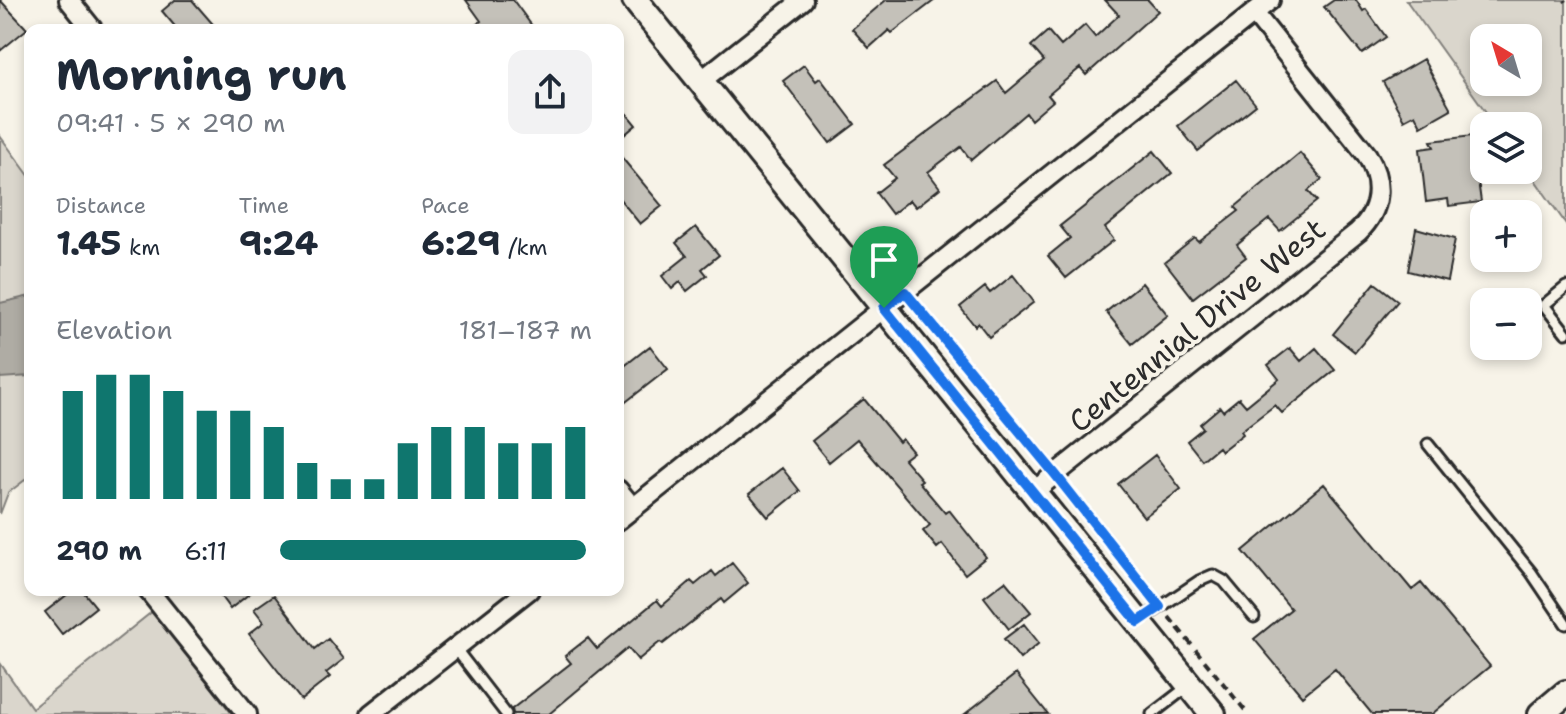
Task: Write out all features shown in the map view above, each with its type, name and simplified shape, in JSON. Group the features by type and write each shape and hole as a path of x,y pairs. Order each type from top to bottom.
{"street":[{"path":"69,0 88,24"},
{"path":"635,0 1213,714"},
{"path":"701,81 803,0"},
{"path":"624,515 1270,0"},
{"name":"Centennial Drive West","path":"1033,492 1358,232 1373,213 1378,199 1375,169 1367,155 1254,13"},
{"path":"624,497 633,508"},
{"path":"153,596 247,714"},
{"path":"371,714 521,596"},
{"path":"1541,714 1566,693"}],"lane":[{"path":"1566,287 1544,305 1566,333"},
{"path":"1428,444 1531,572 1566,624"},
{"path":"1138,622 1213,575 1224,581 1254,617"},
{"path":"455,648 506,714"},
{"path":"1152,714 1189,684"}],"path":[{"path":"905,292 1248,714"}],"shaded area":[{"path":"1406,0 1566,0 1566,224 1538,184 1542,184 1542,112 1486,112 1475,96 1542,96 1542,24 1470,24 1470,90"},
{"path":"0,136 24,169 24,481 8,493 0,514"},
{"path":"24,297 24,376 0,378 0,303"},
{"path":"153,611 232,714 0,714 0,663 32,708"}],"building":[{"path":"0,0 24,26 24,31 0,51"},
{"path":"175,0 192,0 213,24 173,24 162,11"},
{"path":"466,0 513,0 531,24 477,24 481,21"},
{"path":"886,0 935,0 892,33 889,30 869,48 852,29"},
{"path":"1105,0 1148,0 1158,11 1086,75 1080,68 1048,95 1053,101 1031,120 1026,113 971,160 961,147 928,172 940,188 916,207 910,200 892,214 876,193 895,178 884,165 997,81 1006,93 1044,61 1031,46 1048,31 1061,46 1085,25 1095,37 1119,15"},
{"path":"1334,0 1356,0 1386,37 1362,54 1324,7"},
{"path":"1423,59 1451,109 1421,126 1415,114 1404,120 1383,82"},
{"path":"804,65 816,81 820,78 855,124 830,143 783,81"},
{"path":"1236,80 1256,105 1198,151 1178,126"},
{"path":"624,110 636,125 624,135"},
{"path":"1470,136 1470,184 1479,184 1481,200 1449,206 1448,199 1426,202 1420,149 1434,147 1431,141"},
{"path":"1154,151 1172,173 1105,228 1114,240 1066,278 1048,256 1070,238 1060,226"},
{"path":"1300,153 1322,179 1308,191 1317,201 1280,231 1269,219 1237,245 1246,257 1193,298 1165,262 1195,238 1199,242 1239,211 1235,207"},
{"path":"624,160 662,206 640,224 624,204"},
{"path":"696,227 719,255 702,269 707,275 687,291 680,282 672,289 662,276 687,256 676,243"},
{"path":"1416,228 1455,239 1447,281 1408,271"},
{"path":"1013,275 1034,302 989,337 978,323 975,326 960,307 985,287 990,293"},
{"path":"1142,283 1168,315 1132,344 1106,312"},
{"path":"1375,283 1398,301 1355,352 1333,334"},
{"path":"650,346 668,369 624,403 624,366"},
{"path":"1290,348 1301,361 1316,348 1335,370 1282,413 1275,405 1221,451 1218,447 1202,460 1187,441 1203,428 1200,424 1220,407 1223,411 1239,398 1246,406 1279,379 1268,365"},
{"path":"864,399 899,442 902,439 913,452 904,459 922,480 919,482 945,513 949,510 986,557 965,574 942,544 937,548 923,531 930,525 857,439 829,462 812,441"},
{"path":"1155,455 1181,489 1144,517 1118,484"},
{"path":"782,468 800,491 768,517 749,494"},
{"path":"1324,484 1412,590 1421,583 1490,666 1432,714 1372,714 1335,669 1302,696 1254,639 1291,609 1243,551"},
{"path":"732,563 748,583 724,603 721,599 638,660 628,648 549,714 513,714 512,709 571,663 565,656 588,638 597,649 657,600 662,606 691,581 695,585 712,571 716,576"},
{"path":"1005,581 1031,612 1009,629 984,597"},
{"path":"65,596 87,596 96,607 62,634 45,612"},
{"path":"220,596 246,596 230,609"},
{"path":"275,596 315,649 328,639 344,659 326,673 330,677 301,700 249,634 264,622 254,609"},
{"path":"1024,624 1039,643 1020,659 1004,639"},
{"path":"1016,674 1048,714 965,714"}],"route":[{"path":"905,292 1160,607 1138,622 884,308 905,292"}]}
